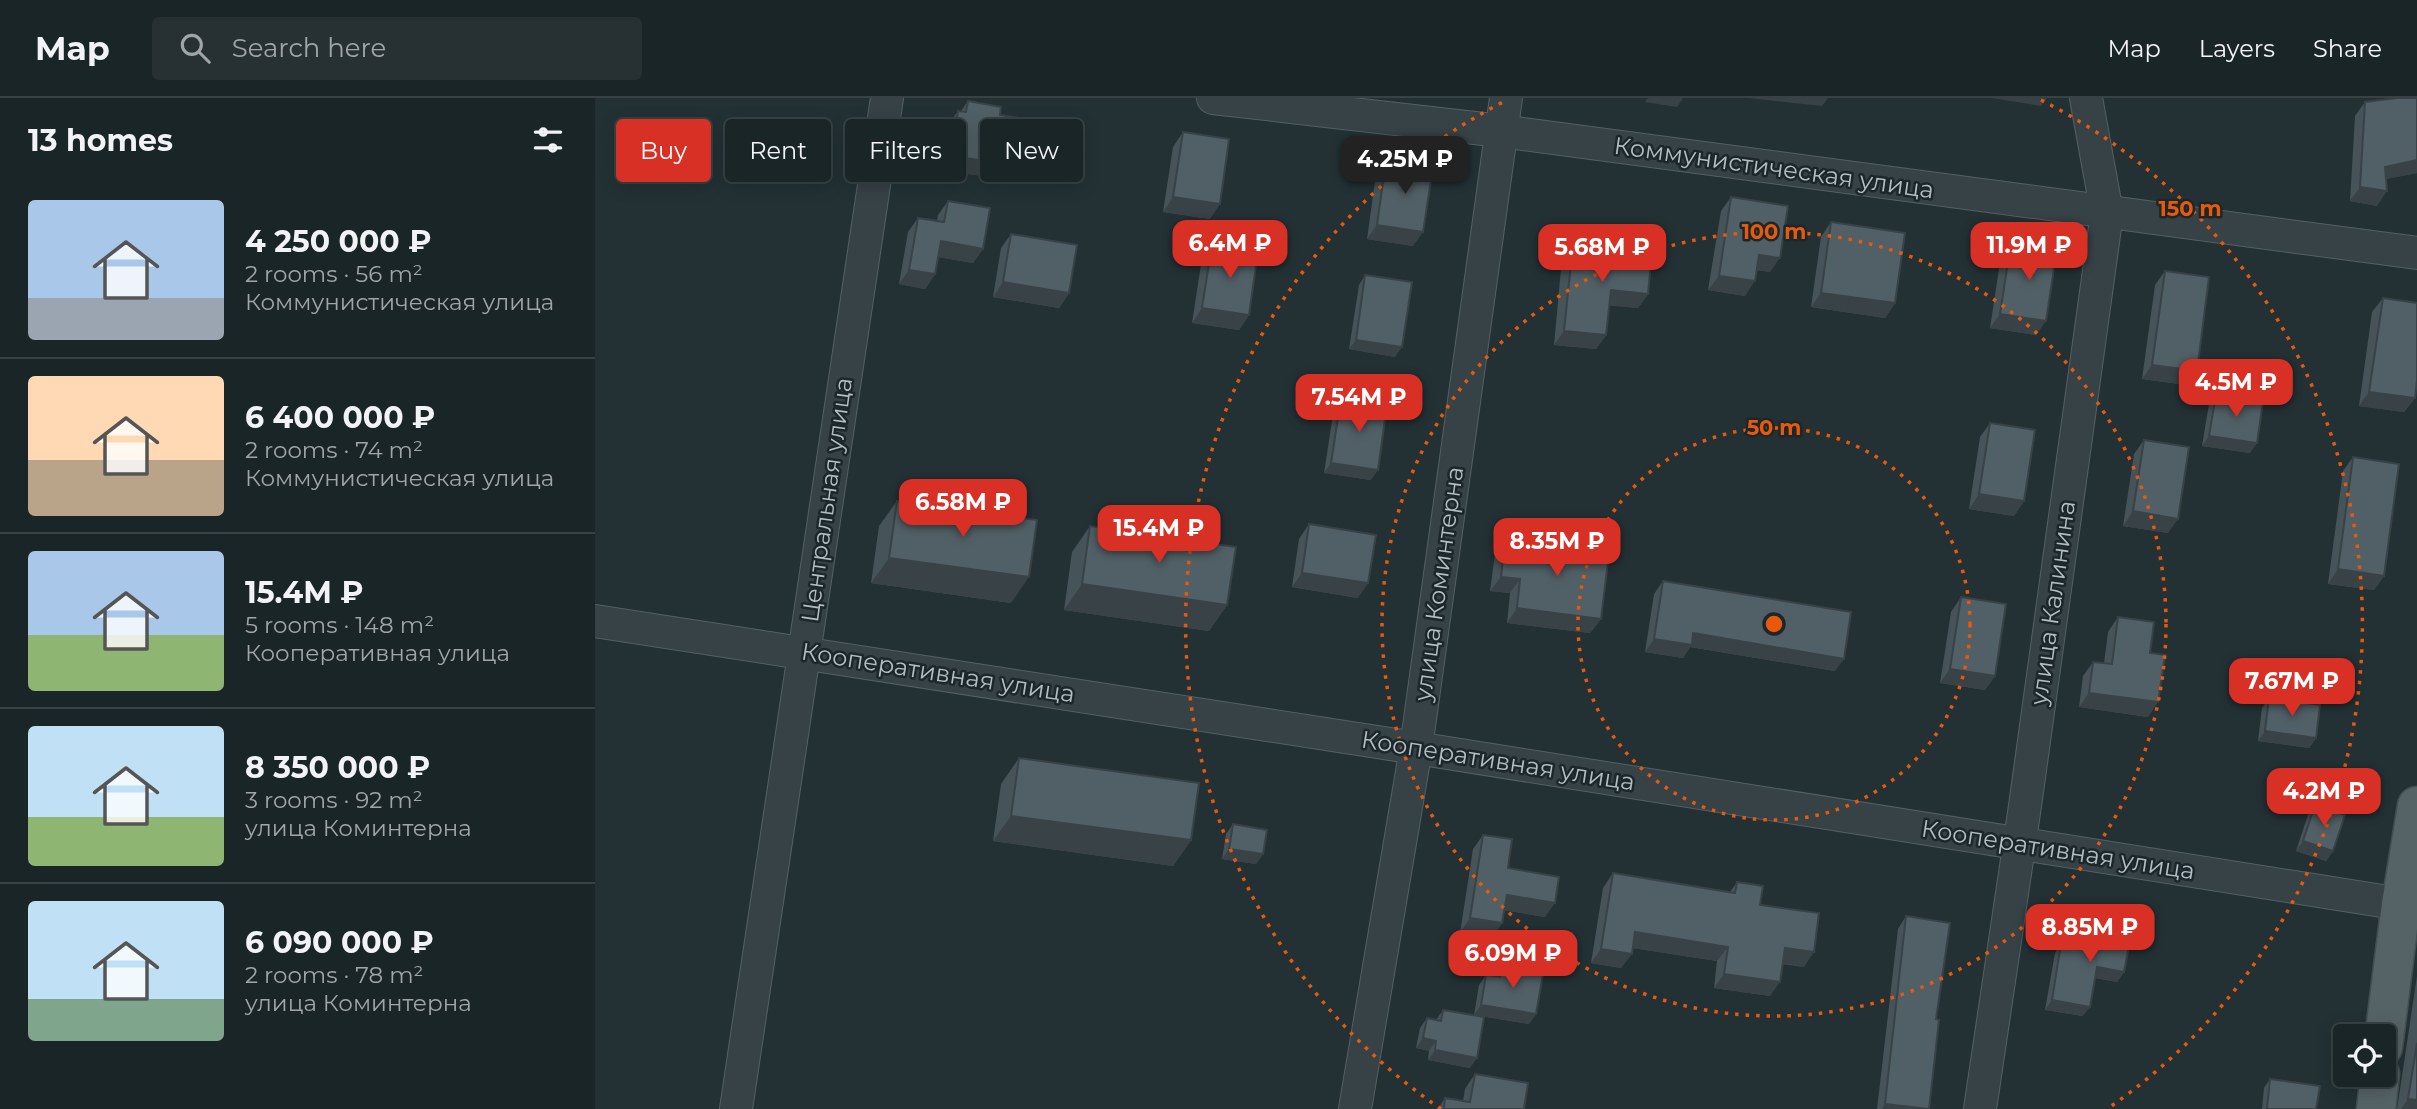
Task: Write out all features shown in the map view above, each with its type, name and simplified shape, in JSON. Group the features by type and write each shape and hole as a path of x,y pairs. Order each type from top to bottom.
{"main road":[{"path":"2386,1024 2417,806"},
{"path":"2376,1109 2379,1087"}],"street":[{"name":"Центральная улица","path":"736,1109 887,98"},
{"name":"Коммунистическая улица","path":"1213,98 1501,131 2417,253"},
{"name":"улица Коминтерна","path":"1355,1109 1416,748 1506,98"},
{"name":"улица Калинина","path":"1979,1109 2019,844 2107,213 2086,98"},
{"name":"Кооперативная улица","path":"595,621 2401,904"}],"building":[{"path":"2417,98 2417,160 2385,167 2387,191 2360,187 2365,102"},
{"path":"968,101 1001,107 1000,115 1026,119 980,119 980,160 966,158 966,119 957,119 958,111 966,112"},
{"path":"1183,132 1229,139 1220,204 1173,197"},
{"path":"1386,160 1433,167 1423,232 1377,225"},
{"path":"1731,197 1788,206 1780,258 1759,255 1755,281 1719,276"},
{"path":"948,201 990,208 983,249 941,241 935,274 909,270 918,218 944,222"},
{"path":"1831,222 1905,233 1895,303 1821,293"},
{"path":"1011,234 1077,245 1069,293 1003,282"},
{"path":"2011,242 2057,249 2046,321 2000,314"},
{"path":"1212,244 1258,251 1249,315 1202,308"},
{"path":"1573,244 1652,251 1648,294 1611,290 1606,335 1564,331"},
{"path":"2165,271 2209,277 2197,371 2152,365"},
{"path":"1365,275 1412,282 1402,347 1356,340"},
{"path":"2383,298 2417,303 2415,398 2369,392"},
{"path":"2216,394 2263,402 2257,443 2209,436"},
{"path":"1341,398 1387,405 1378,470 1331,463"},
{"path":"1990,423 2035,430 2024,501 1979,494"},
{"path":"2144,440 2189,447 2178,519 2133,511"},
{"path":"2353,457 2399,464 2384,576 2338,569"},
{"path":"897,501 1037,520 1029,577 889,558"},
{"path":"1309,524 1376,535 1368,583 1302,573"},
{"path":"1090,526 1236,547 1227,605 1082,584"},
{"path":"1505,540 1609,553 1601,619 1517,608 1520,579 1501,577"},
{"path":"1663,581 1851,612 1844,659 1693,633 1692,645 1654,639"},
{"path":"1961,597 2006,604 1995,676 1950,669"},
{"path":"2118,617 2154,622 2150,653 2165,655 2158,702 2089,693 2093,662 2112,664"},
{"path":"2269,698 2320,705 2316,738 2265,731"},
{"path":"1019,758 1199,783 1191,840 1011,816"},
{"path":"2315,805 2345,815 2333,851 2303,841"},
{"path":"1233,824 1267,830 1263,854 1229,849"},
{"path":"1483,835 1512,839 1508,868 1559,877 1555,903 1507,895 1502,923 1470,918"},
{"path":"1613,873 1735,893 1737,882 1763,886 1760,905 1819,913 1814,952 1785,948 1780,982 1724,974 1728,947 1635,932 1632,954 1601,949"},
{"path":"1906,916 1950,923 1936,1019 1939,1020 1929,1109 1885,1104"},
{"path":"2096,923 2132,930 2124,972 2097,967 2090,1007 2052,1000 2061,943 2091,949"},
{"path":"1503,966 1543,974 1536,1014 1481,1005 1486,975 1500,977"},
{"path":"1443,1010 1484,1017 1477,1058 1435,1050 1436,1041 1423,1038 1427,1018 1441,1021"},
{"path":"2417,1043 2417,1100 2408,1099"},
{"path":"1475,1074 1528,1083 1524,1109 1444,1109 1445,1098 1470,1102"},
{"path":"2270,1079 2320,1086 2316,1109 2267,1109"}]}
